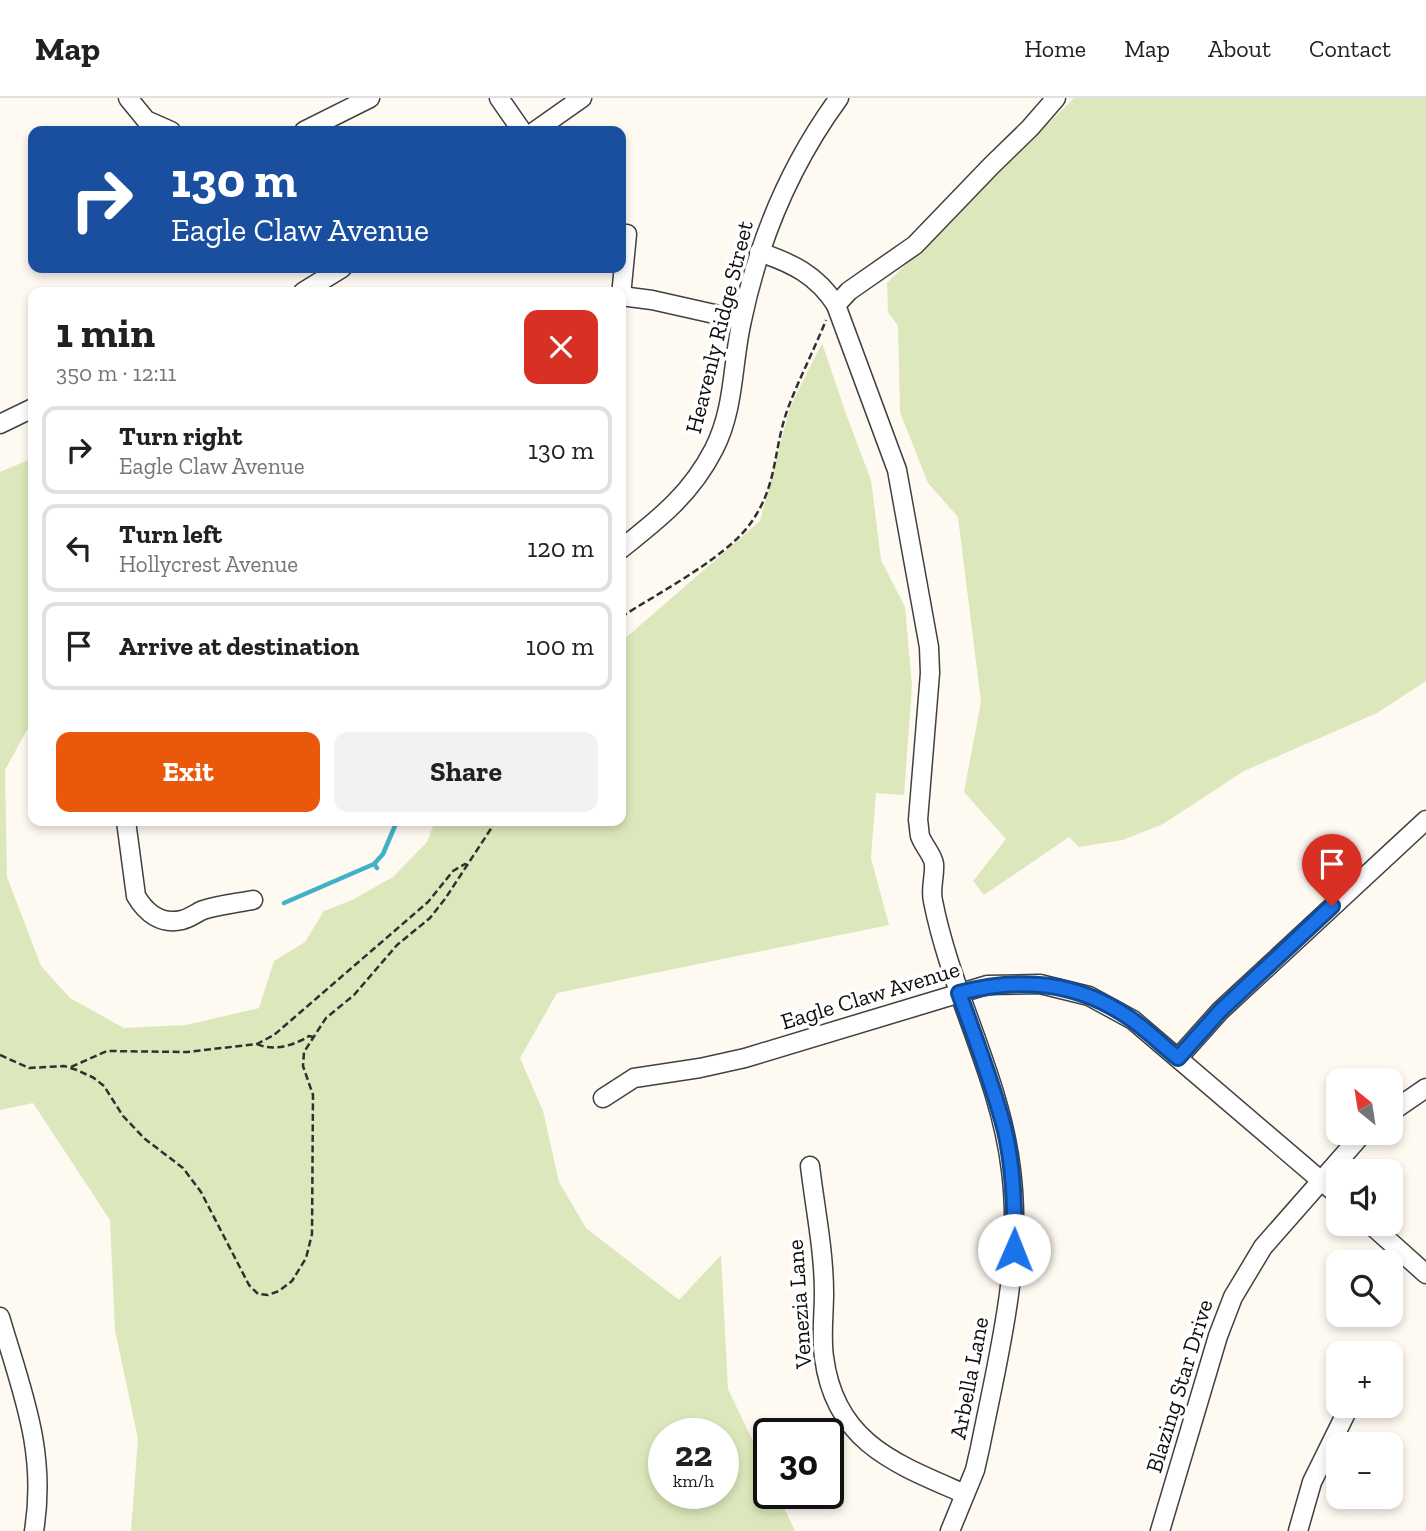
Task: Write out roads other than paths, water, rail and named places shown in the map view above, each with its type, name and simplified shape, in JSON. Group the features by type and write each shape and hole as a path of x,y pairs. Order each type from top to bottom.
{"street":[{"path":"128,98 146,120 160,126"},
{"path":"314,126 370,98"},
{"path":"499,98 519,126"},
{"path":"542,126 582,98"},
{"name":"Heavenly Ridge Street","path":"626,545 668,512 688,491 716,446 730,404 741,320 774,210 815,132 839,98"},
{"path":"760,252 810,274 821,283 836,305 849,291 915,245 1056,98"},
{"path":"626,244 627,234"},
{"path":"311,287 334,273"},
{"path":"626,297 741,320"},
{"name":"Arbella Lane","path":"836,305 897,470 927,629 930,673 918,820 920,835 934,863 931,885 933,901 959,993 995,1096 1012,1171 1015,1213 1011,1289 980,1448 950,1531"},
{"path":"0,424 28,410"},
{"path":"1178,1058 1220,1011 1426,820"},
{"path":"127,826 136,896 142,907 151,915 174,921 202,911 253,900"},
{"name":"Eagle Claw Avenue","path":"603,1097 634,1078 745,1058 987,985 1040,984 1066,988 1112,1007 1133,1020 1326,1184"},
{"path":"1404,1103 1426,1088"},
{"name":"Blazing Star Drive","path":"1160,1531 1218,1336 1233,1297 1263,1247 1352,1145"},
{"name":"Venezia Lane","path":"810,1166 823,1264 824,1357 837,1401 850,1423 878,1452 897,1465 965,1494"},
{"path":"1384,1236 1426,1274"},
{"path":"0,1317 32,1426 38,1466 38,1505 34,1531"},
{"path":"1298,1531 1312,1482 1344,1418"}],"waterway":[{"path":"377,868 374,864 383,854 395,826"},
{"path":"284,903 374,864"}]}
